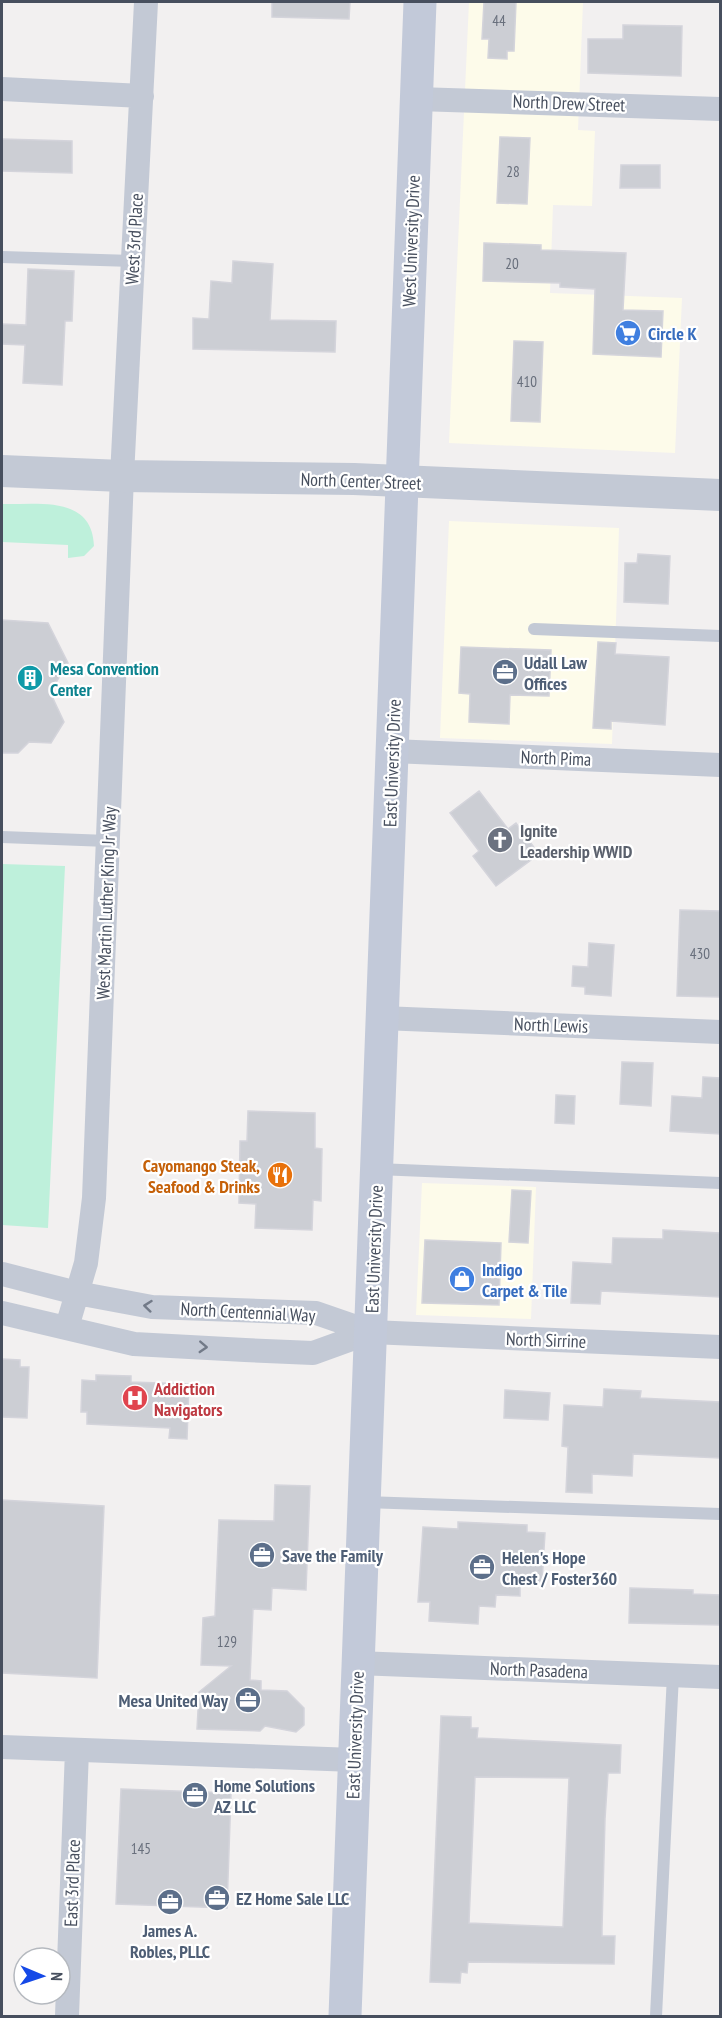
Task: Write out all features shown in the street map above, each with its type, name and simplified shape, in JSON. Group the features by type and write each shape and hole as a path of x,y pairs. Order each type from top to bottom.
{"main road":[{"name":"West University Drive","path":"401,481 420,2"},
{"name":"East University Drive","path":"345,2016 401,481"}],"street":[{"name":"West 3rd Place","path":"122,476 146,2"},
{"path":"2,89 141,96"},
{"name":"North Drew Street","path":"417,99 720,109"},
{"name":"North Center Street","path":"2,471 122,476 401,481 720,495"},
{"name":"West Martin Luther King Jr Way","path":"67,1327 86,1263 94,1198 122,476"},
{"name":"North Pima","path":"392,751 720,765"},
{"name":"North Lewis","path":"382,1018 720,1032"},
{"name":"North Centennial Way","path":"2,1274 77,1293 152,1307 316,1313 371,1332"},
{"name":"North Centennial Way","path":"2,1313 134,1344 313,1353 371,1332"},
{"name":"North Sirrine","path":"371,1332 720,1347"},
{"name":"North Pasadena","path":"357,1663 720,1677"},
{"path":"2,1747 354,1760"},
{"name":"East 3rd Place","path":"67,2016 77,1750"}],"lane":[{"path":"2,256 133,261"},
{"path":"534,629 720,636"},
{"path":"2,837 108,841"},
{"path":"377,1169 720,1183"},
{"path":"364,1502 720,1514"},
{"path":"656,2016 673,1676"}],"shaded area":[{"path":"469,2 583,2 578,130 595,131 592,206 553,205 550,293 682,298 675,453 449,443"},
{"path":"449,521 619,528 612,744 440,738"},
{"path":"422,1183 536,1187 531,1319 416,1315"}],"green space":[{"path":"2,504 47,504 74,511 84,518 91,530 94,546 84,556 68,558 68,545 2,542"},
{"path":"2,864 65,866 48,1228 2,1225"}],"building":[{"path":"272,2 350,2 349,19 272,17"},
{"path":"484,2 516,2 514,51 507,51 507,59 488,58 489,39 482,39"},
{"path":"623,25 682,26 681,76 588,73 588,39 623,39"},
{"path":"500,137 530,138 527,204 497,203"},
{"path":"2,139 72,141 72,173 2,171"},
{"path":"621,165 660,165 660,188 620,188"},
{"path":"484,243 541,245 541,250 626,253 623,310 663,311 661,357 593,354 595,289 560,287 560,283 483,281"},
{"path":"233,261 273,264 270,320 336,321 335,352 193,349 193,318 209,319 211,281 232,283"},
{"path":"28,269 74,271 72,321 65,321 62,385 23,383 25,345 2,344 2,324 26,325"},
{"path":"514,341 543,342 540,422 511,421"},
{"path":"638,554 670,556 668,604 624,602 625,563 637,563"},
{"name":"Mesa Convention Center","path":"2,620 48,623 68,663 50,692 64,722 51,743 29,742 18,753 2,753"},
{"path":"598,642 616,643 615,654 669,657 665,725 611,721 611,729 593,728"},
{"name":"Udall Law Offices","path":"461,647 551,650 549,696 510,695 509,724 469,722 470,694 459,693"},
{"name":"Ignite Leadership WWID","path":"479,791 508,829 516,823 539,854 496,886 473,856 479,851 450,813"},
{"path":"680,910 720,911 720,997 677,996"},
{"path":"589,943 614,945 611,996 585,994 585,987 572,986 573,966 588,967"},
{"path":"622,1062 653,1063 651,1106 620,1104"},
{"path":"703,1077 720,1078 720,1134 670,1131 672,1096 702,1098"},
{"path":"556,1095 575,1096 574,1124 555,1123"},
{"name":"Cayomango Steak, Seafood & Drinks","path":"248,1111 315,1113 315,1148 322,1149 321,1201 313,1200 312,1230 255,1228 256,1204 239,1203 240,1141 247,1141"},
{"path":"512,1190 531,1191 528,1243 509,1242"},
{"path":"663,1230 720,1233 720,1297 601,1291 600,1304 571,1303 573,1262 612,1264 613,1238 663,1239"},
{"name":"Indigo Carpet & Tile","path":"425,1240 501,1243 499,1305 422,1303"},
{"path":"2,1359 20,1360 20,1367 29,1367 27,1418 2,1417"},
{"name":"Addiction Navigators","path":"96,1375 131,1376 131,1382 189,1384 187,1439 169,1438 170,1428 87,1424 87,1412 81,1412 82,1380 96,1381"},
{"path":"604,1389 641,1391 640,1398 720,1402 720,1458 633,1454 632,1476 592,1474 592,1493 566,1492 568,1447 562,1446 564,1405 603,1407"},
{"path":"505,1390 550,1393 548,1420 504,1418"},
{"path":"275,1485 310,1486 306,1590 272,1588 271,1610 253,1609 250,1680 261,1681 261,1690 287,1691 304,1708 304,1725 296,1732 265,1726 260,1731 197,1729 199,1692 231,1666 201,1665 203,1618 215,1616 219,1520 274,1521"},
{"path":"2,1500 104,1506 97,1678 2,1673"},
{"name":"Helen's Hope Chest / Foster360","path":"458,1522 527,1525 527,1532 545,1533 542,1582 520,1581 520,1596 496,1595 495,1607 479,1606 478,1624 429,1621 430,1602 418,1602 423,1527 458,1529"},
{"path":"630,1588 693,1590 693,1594 720,1595 720,1625 629,1623"},
{"path":"441,1716 471,1717 471,1728 478,1728 477,1738 621,1745 620,1773 608,1773 605,1819 602,1936 615,1936 614,1964 468,1962 467,1973 461,1972 460,1983 430,1982","holes":["475,1777 569,1778 563,1927 469,1923"]},
{"path":"121,1789 231,1793 227,1908 116,1904"}],"place":[{"name":"Circle K","path":"628,333"},
{"name":"Udall Law Offices","path":"505,672"},
{"name":"Mesa Convention Center","path":"30,678"},
{"name":"Ignite Leadership WWID","path":"500,840"},
{"name":"Cayomango Steak, Seafood & Drinks","path":"280,1175"},
{"name":"Indigo Carpet & Tile","path":"462,1279"},
{"name":"Addiction Navigators","path":"135,1398"},
{"name":"Save the Family","path":"262,1555"},
{"name":"Helen's Hope Chest / Foster360","path":"482,1567"},
{"name":"Mesa United Way","path":"248,1700"},
{"name":"Home Solutions AZ LLC","path":"195,1795"},
{"name":"EZ Home Sale LLC","path":"217,1898"},
{"name":"James A. Robles, PLLC","path":"170,1902"}]}
